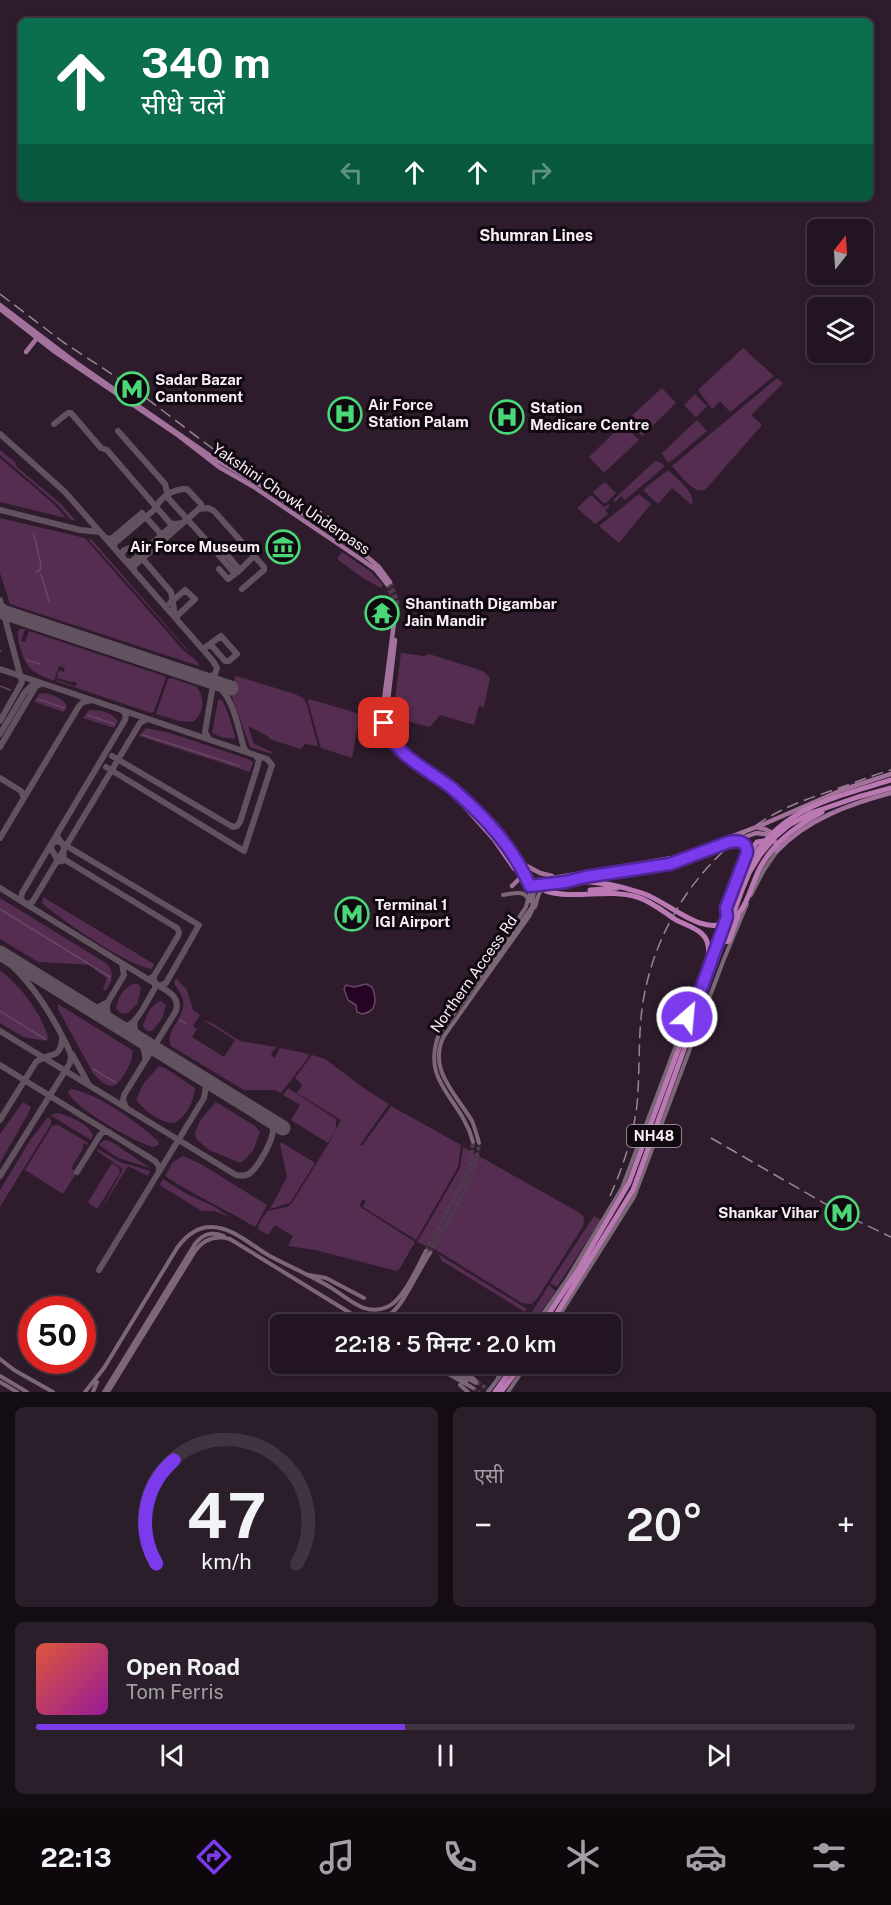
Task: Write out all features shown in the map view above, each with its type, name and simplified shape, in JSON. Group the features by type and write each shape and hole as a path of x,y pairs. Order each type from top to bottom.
{"highway":[{"name":"NH48","path":"558,1314 633,1190 724,942 743,875 754,854 781,824 804,810 891,780"},
{"path":"443,782 519,864"},
{"name":"NH48","path":"549,1314 578,1270 629,1183 727,917 764,849 776,836 803,817 891,788"},
{"path":"568,881 598,881 631,889 657,899 693,921 714,926 731,920 738,914 761,865 780,842 801,824 832,807"},
{"path":"724,942 729,941 757,867 774,837"},
{"path":"727,917 726,908 747,850 746,844 738,840 729,842"},
{"path":"744,861 758,841 763,840 767,843 767,853"},
{"path":"573,894 598,889 631,889"},
{"path":"546,891 562,895 604,893 636,897 699,931 708,944 709,954 693,998"},
{"path":"744,898 745,909"},
{"path":"495,1392 507,1374"},
{"path":"501,1392 514,1374"}],"main road":[{"name":"Yakshini Chowk Underpass","path":"0,305 75,362 212,457 302,511 379,567 389,583 365,562 254,487 219,467 37,338 0,309"},
{"path":"26,352 37,338"},
{"path":"443,782 399,749 387,733 384,723 383,708 396,615 387,709 390,730 396,741 408,753 434,770 488,817 508,840 519,864 532,883"},
{"path":"532,911 542,888 585,877 670,864 729,842 776,818 842,790 891,774"},
{"path":"558,1314 634,1197 720,969 764,870 777,851 791,837 814,821 863,801 891,793"},
{"path":"819,800 815,804 815,809 819,814 826,816"},
{"path":"776,818 771,826 773,832 782,838 791,837"},
{"path":"532,883 678,857 750,832 774,837 777,851"},
{"path":"519,864 540,873 559,877"},
{"path":"512,886 518,882 521,875 519,864"},
{"path":"532,883 568,881"},
{"name":"Northern Access Rd","path":"473,1142 467,1123 435,1071 434,1046 439,1034 445,1030 532,911 537,895 532,883"},
{"name":"Northern Access Rd","path":"479,1143 474,1124 440,1070 439,1049 445,1030 505,941 532,907 534,889 532,883"},
{"path":"503,895 522,893 527,896 528,901 505,941"},
{"path":"543,1314 566,1281 625,1182 693,998 700,992"},
{"path":"93,1392 104,1368 182,1241 194,1231 208,1227 227,1231 310,1276 360,1307 370,1310 389,1307 397,1300 428,1252 403,1299 392,1314"},
{"path":"106,1392 169,1285 202,1236 215,1233 230,1239 352,1314"},
{"path":"106,1392 198,1247 214,1237 230,1239"},
{"path":"310,1276 326,1278 364,1298"},
{"path":"0,1359 14,1370 53,1392"},
{"path":"85,1392 104,1368"},
{"path":"449,1374 472,1387 453,1374"},
{"path":"460,1374 476,1382 468,1374"},
{"path":"495,1383 498,1374"},
{"path":"488,1392 502,1374"},
{"path":"509,1392 521,1374"},
{"path":"0,1376 27,1392"},
{"path":"0,1382 17,1392"},
{"path":"460,1385 468,1392"}],"shaded area":[{"path":"743,348 774,376 730,412 720,401 712,409 698,390"},
{"path":"777,378 783,383 751,415 762,425 705,490 691,486 672,466"},
{"path":"662,388 676,403 642,436 627,420"},
{"path":"695,394 707,406 696,417 684,405"},
{"path":"697,420 707,431 670,462 667,462 662,453"},
{"path":"623,424 639,440 604,473 589,457"},
{"path":"0,450 61,504 76,521 70,519 58,505 0,455"},
{"path":"0,458 54,504 66,518 0,502"},
{"path":"655,461 664,467 625,500 621,496 615,502 613,500"},
{"path":"668,470 688,490 692,505 672,488 658,504 643,490"},
{"path":"605,482 616,493 606,503 603,503 593,492"},
{"path":"639,494 651,504 619,543 599,526"},
{"path":"591,495 604,507 609,504 610,506 605,510 608,514 595,524 577,508"},
{"path":"0,518 85,538 183,650 198,662 199,666 10,604 0,573"},
{"path":"88,539 92,540 192,655 185,648"},
{"path":"342,552 371,572 383,585 381,588 337,559"},
{"path":"20,629 25,629 21,641 25,642 29,631 164,676 166,678 154,711 151,713 56,681 77,685 76,682 57,678 59,670 64,672 65,668 59,666 54,681 37,673 29,667 23,657 18,639"},
{"path":"401,653 424,656 429,654 483,671 490,678 484,707 479,706 474,725 440,715 430,727 395,718 394,707"},
{"path":"236,676 295,694 304,699 318,746 305,744 301,749 269,739 248,726 254,744 272,752 271,754 250,747 229,693"},
{"path":"168,679 197,687 200,691 201,710 193,722 179,721 156,714"},
{"path":"43,693 63,700 67,706 64,712 34,702 39,694"},
{"path":"309,699 360,714 352,758 321,748"},
{"path":"218,700 222,700 228,713 234,739 212,733"},
{"path":"89,710 105,712 118,721 114,728 83,718"},
{"path":"146,728 170,733 248,759 253,762 250,772 139,736"},
{"path":"43,897 154,964 152,969 127,960 79,931 42,903"},
{"path":"0,898 106,963 111,970 112,977 105,991 103,989 107,978 94,969 93,965 38,962 0,939"},
{"path":"0,970 15,984 35,1009 45,1027 47,1041 23,1037 0,1023"},
{"path":"176,978 187,990 193,1010 200,1015 193,1026 197,1029 192,1037 224,1057 235,1040 203,1020 212,1023 240,1041 276,1047 271,1055 275,1058 280,1048 309,1054 281,1093 275,1090 244,1090 171,1046 170,1034 183,1006 182,996 174,983"},
{"path":"133,984 138,984 141,989 137,1004 128,1013 122,1014 116,1009 118,1001 123,991"},
{"path":"366,984 372,987 375,996 374,1004 371,1011 362,1014 357,1012 356,1005 348,1000 344,989 346,985 354,987"},
{"path":"161,1001 166,1005 162,1019 152,1031 147,1031 143,1026 148,1014 154,1005"},
{"path":"58,1004 132,1050 130,1064 116,1085 112,1086 100,1081 93,1073 58,1009"},
{"path":"312,1055 325,1059 389,1104 360,1145 362,1146 391,1106 461,1145 458,1167 416,1240 363,1207 366,1201 363,1199 359,1206 415,1242 397,1271 315,1250 288,1246 293,1236 275,1225 268,1235 258,1229 267,1211 287,1207 292,1203 341,1120 297,1093 302,1085 295,1078"},
{"path":"159,1066 195,1088 189,1108 175,1123 158,1119 136,1100 143,1084"},
{"path":"288,1088 336,1119 336,1129 328,1143 291,1120 300,1105 283,1095"},
{"path":"71,1089 105,1102 150,1134 159,1145 153,1147 144,1144 93,1116 73,1099 68,1092"},
{"path":"23,1102 31,1107 0,1163 0,1134"},
{"path":"216,1102 255,1126 260,1132 253,1151 242,1162 209,1150 196,1139 195,1133 201,1119"},
{"path":"58,1113 73,1118 87,1127 93,1135 91,1140 50,1115"},
{"path":"48,1117 51,1124 0,1207 0,1190 31,1139"},
{"path":"58,1125 88,1143 87,1145 84,1143 82,1146 84,1147 71,1168 77,1172 63,1194 25,1170 52,1126"},
{"path":"104,1140 112,1142 150,1168 118,1158 99,1145"},
{"path":"281,1142 315,1163 290,1203 270,1209 287,1177"},
{"path":"463,1147 584,1217 583,1226 537,1299 531,1304 522,1303 436,1250 417,1242 460,1168"},
{"path":"98,1149 120,1162 150,1171 148,1176 128,1166 100,1211 123,1169 97,1151"},
{"path":"183,1156 201,1164 267,1205 256,1226 165,1176 173,1162"},
{"path":"112,1163 119,1168 120,1173 97,1209 88,1202"},
{"path":"163,1179 230,1217 214,1211 202,1211 161,1186"},
{"path":"594,1216 601,1220 557,1287 550,1283"},
{"path":"438,1254 527,1309 525,1312 442,1261"},
{"path":"549,1285 556,1291 540,1314 531,1314"}],"waterway":[{"path":"34,535 41,565 40,570 36,572"},
{"path":"41,574 49,601"},
{"path":"26,660 40,664"},
{"path":"0,686 10,690"},
{"path":"38,699 64,708"},
{"path":"88,715 114,724"},
{"path":"143,735 240,766"},
{"path":"0,909 110,977"},
{"path":"0,1011 45,1039"},
{"path":"180,1020 186,1024"},
{"path":"93,1069 115,1082"}],"taxiway":[{"path":"54,424 71,413 101,448 107,450 170,523 174,524"},
{"path":"118,431 165,484 168,496"},
{"path":"0,434 65,492 213,661 217,668 215,674 207,678 199,677"},
{"path":"114,548 115,543 172,492 187,489 201,504 201,507 183,523 174,524 131,562 126,561"},
{"path":"164,497 168,498 216,551 228,556 239,569 238,572 234,572"},
{"path":"199,509 208,508 214,511 264,567 264,570 242,589"},
{"path":"0,510 80,530 100,532"},
{"path":"106,538 111,539 142,513 160,533 160,537"},
{"path":"134,571 134,566 183,523"},
{"path":"123,558 124,550 130,548 135,550 171,592 175,615"},
{"path":"218,554 235,574 228,579 219,569"},
{"path":"239,571 254,556"},
{"path":"170,603 185,590 195,599 177,616 177,619"},
{"path":"0,600 22,682 0,721"},
{"path":"4,607 15,616"},
{"path":"203,649 221,636 237,654 229,661 225,661 212,646 209,646"},
{"path":"0,669 267,759 272,765 244,851 106,767"},
{"path":"209,739 205,732 214,679"},
{"path":"211,681 219,687 230,702 247,752"},
{"path":"0,734 25,692 34,683"},
{"path":"0,747 36,686 42,684"},
{"path":"0,838 79,706 91,700"},
{"path":"123,711 126,715 125,720 22,893 21,899 24,903 29,904 33,901 140,723 147,719"},
{"path":"112,756 233,827 240,822 257,768 259,760 255,755"},
{"path":"0,778 21,791 24,798"},
{"path":"57,835 58,838 61,842 62,844 64,847 65,860 57,862 51,847 56,841 60,842 199,925 166,983 157,985 154,976"},
{"path":"62,858 177,928 178,936 151,978"},
{"path":"0,888 166,990 175,999 176,1011 124,1095 123,1101 126,1107"},
{"path":"0,955 26,980 40,999 59,1030 71,1056 70,1063 0,1176"},
{"path":"85,1006 97,1008 108,1002 124,975 122,964"},
{"path":"108,1002 108,1013 113,1022 117,1025 127,1025 133,1022 142,1011 155,988 155,983"},
{"path":"135,1020 135,1031 144,1049 145,1060"},
{"path":"0,1031 236,1175 247,1175 258,1165 273,1133 273,1128 267,1118"},
{"path":"0,1120 36,1062 56,1053 61,1046 62,1039"},
{"path":"72,1054 89,1085"},
{"path":"0,1065 155,1161 159,1166 159,1171"},
{"path":"99,1270 204,1098 206,1086 199,1076"},
{"path":"77,1172 100,1135 103,1132 109,1132"}],"runway":[{"path":"0,611 231,688"},
{"path":"0,953 283,1128"}],"tunnel":[{"path":"390,582 397,601 398,615"},
{"path":"387,584 395,603"},
{"path":"514,868 525,880 544,891"},
{"path":"426,1251 466,1176 470,1166 473,1142"},
{"path":"430,1253 467,1187 477,1158 479,1143"},
{"path":"477,1382 492,1392"},
{"path":"473,1388 480,1392"}],"railway":[{"path":"0,294 63,342 133,388 217,452 333,519"},
{"path":"610,1196 633,1129 638,1093 642,1009 648,978 671,920 687,894 706,869 753,827 797,803 891,770"},
{"path":"711,1138 841,1213 891,1237"}],"place":[{"name":"Sadar Bazar Cantonment","path":"132,389"},
{"name":"Air Force Station Palam","path":"345,414"},
{"name":"Station Medicare Centre","path":"507,417"},
{"name":"Air Force Museum","path":"283,547"},
{"name":"Shantinath Digambar Jain Mandir","path":"382,613"},
{"name":"Terminal 1 IGI Airport","path":"352,914"},
{"name":"Shankar Vihar","path":"842,1213"}],"district":[{"name":"Shumran Lines","path":"536,235"}],"route":[{"path":"384,723 393,743 405,755 453,790 495,830 517,860 530,886 670,864 729,842 738,840 744,843 747,853 726,908 727,917 700,992 693,998 687,1017"}]}
